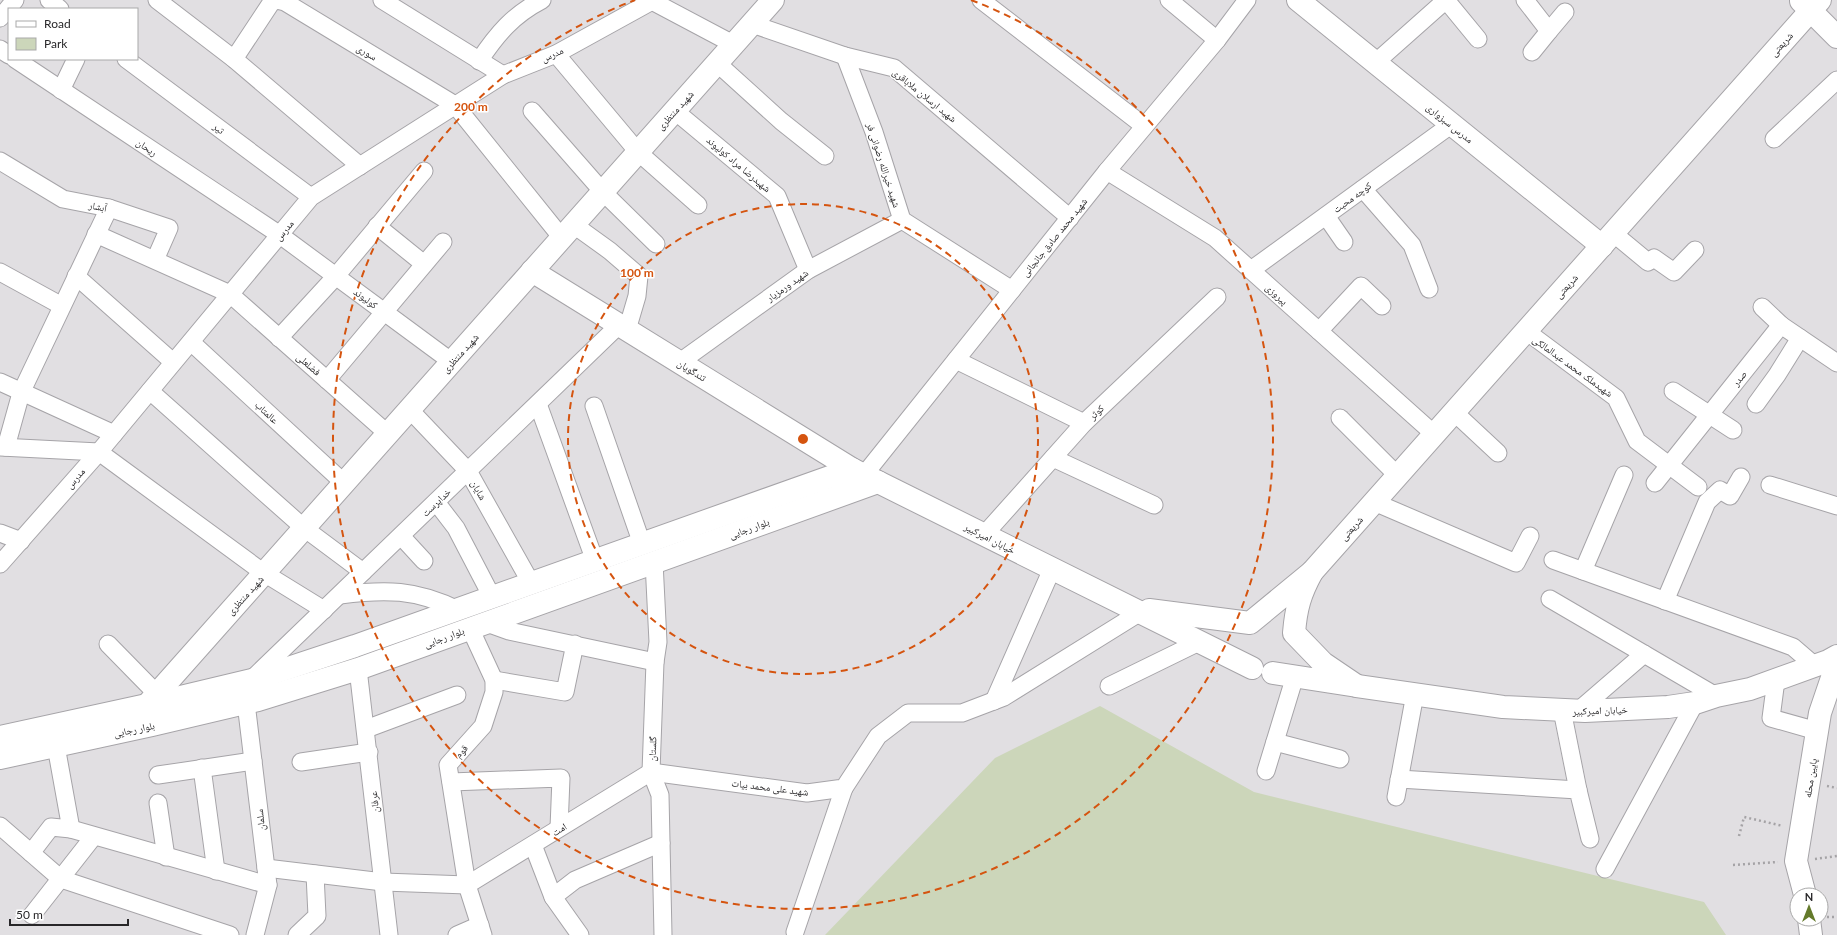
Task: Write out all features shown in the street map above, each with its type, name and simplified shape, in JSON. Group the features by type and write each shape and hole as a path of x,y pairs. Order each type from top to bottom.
{"main road":[{"name":"شهید منتظری","path":"152,699 773,0"},
{"name":"مدرس سبزواری","path":"1298,0 1452,124 1607,240"},
{"path":"1810,4 1837,37"},
{"name":"شریعتی","path":"1312,572 1607,240 1810,4"},
{"name":"تندگویان","path":"532,271 865,476"},
{"name":"خیابان امیرکبیر","path":"865,476 1252,668"},
{"name":"بلوار رجایی","path":"0,736 152,699 252,680 458,610 642,544 865,476"},
{"name":"بلوار رجایی","path":"0,758 246,703 358,669 654,562 865,476"},
{"path":"1312,572 1302,591 1296,612 1294,633 1297,648 1295,655 1286,666 1273,673 1258,671 1252,668 1246,663 1240,649 1242,635 1250,623 1312,572"},
{"path":"1133,610 1250,623 1257,619 1271,616 1285,622 1323,663 1357,686"},
{"name":"خیابان امیرکبیر","path":"1273,673 1503,707 1570,711 1668,707 1695,703 1716,696 1750,689 1815,666 1837,656"},
{"path":"320,658 325,679"},
{"name":"پایین محله","path":"1803,887 1796,861 1820,713 1837,663"}],"street":[{"path":"8,8 15,0"},
{"path":"49,0 59,8"},
{"path":"157,0 234,59 360,166"},
{"path":"234,59 271,3 277,0"},
{"name":"سوری","path":"277,0 285,2 455,105 568,232 610,251 639,276 637,296 623,327"},
{"path":"479,61 494,38 523,10 542,0"},
{"path":"652,0 733,44"},
{"name":"مدرس","path":"0,564 99,452 311,197 503,75 556,54 652,0"},
{"path":"981,0 1144,126"},
{"path":"1169,0 1217,40"},
{"name":"شهید محمد صادق جانجانی","path":"865,476 1107,171 1217,40 1247,0"},
{"path":"1375,63 1446,0 1478,39"},
{"path":"1525,0 1549,31"},
{"path":"393,3 479,61 503,75"},
{"path":"0,18 8,8"},
{"path":"1532,52 1565,12"},
{"name":"شهید ارسلان ملاباقری","path":"752,24 845,56 894,68 1070,218"},
{"path":"556,54 638,152 698,205"},
{"name":"شهید خیرالله رضوانی فر","path":"845,56 874,132 902,220 1012,290"},
{"name":"ریحان","path":"16,60 280,235"},
{"path":"61,90 76,60"},
{"name":"تیر","path":"127,60 311,197"},
{"path":"717,64 781,121 825,156"},
{"path":"1774,138 1837,80"},
{"path":"532,111 603,192 656,244"},
{"name":"شهیدرضا مراد کولیوند","path":"675,111 777,196 808,270"},
{"name":"کوچه محبت","path":"1252,270 1452,124"},
{"name":"آبشار","path":"0,161 63,199 109,208 169,228 154,260"},
{"path":"279,338 336,276 424,171"},
{"name":"پیروزی","path":"1107,171 1215,238 1434,434"},
{"path":"1363,189 1412,245 1429,289"},
{"path":"109,208 21,393 3,447 99,452 264,573 324,610"},
{"path":"1326,216 1344,242"},
{"name":"شهید ورمزیار","path":"680,362 808,270 902,220"},
{"path":"377,226 424,264"},
{"name":"فضلعلی","path":"96,234 230,294 388,434"},
{"name":"کولیوند","path":"280,235 452,362"},
{"path":"1607,240 1648,262 1654,258 1674,272 1695,250"},
{"path":"327,380 442,242"},
{"path":"0,272 62,306"},
{"path":"76,276 173,362"},
{"path":"1319,331 1361,286 1382,306"},
{"name":"کوثر","path":"984,535 1084,423 1216,297"},
{"path":"1762,307 1781,325 1837,362"},
{"name":"صدر","path":"1655,484 1781,325"},
{"name":"خداپرست","path":"252,680 538,404 623,327"},
{"name":"شهیدملک محمد عبدالمالکی","path":"1526,332 1616,398 1636,441 1698,487"},
{"path":"1756,404 1777,375 1800,338"},
{"name":"عالمتاب","path":"191,342 344,483"},
{"path":"956,360 1084,423"},
{"path":"0,382 21,393 114,434"},
{"path":"150,391 304,528 363,572"},
{"path":"1673,391 1733,430"},
{"path":"538,404 595,561"},
{"path":"594,406 642,544"},
{"name":"شایان","path":"410,410 468,471 531,583"},
{"path":"1454,412 1498,454"},
{"path":"1340,418 1398,476"},
{"path":"1054,458 1154,505"},
{"path":"1583,571 1624,475"},
{"path":"1665,601 1707,502 1720,490 1730,496 1741,477"},
{"path":"1770,485 1837,506"},
{"path":"436,502 456,528 492,597"},
{"path":"1374,502 1516,564 1530,536"},
{"path":"0,533 21,541"},
{"path":"401,536 424,561"},
{"path":"1553,560 1792,647 1815,666"},
{"name":"گلستان","path":"654,562 658,642 655,662 651,772 660,795 663,935"},
{"path":"994,701 1052,570"},
{"path":"340,595 375,591 403,592 436,599 458,610"},
{"path":"1550,599 1716,696"},
{"path":"795,932 844,788 878,736 908,713 962,713 1004,697 1133,610"},
{"path":"575,644 566,692 494,680 477,625 575,644 655,662"},
{"path":"1109,686 1199,642"},
{"path":"108,644 152,699"},
{"path":"1590,839 1578,790 1570,711 1644,654"},
{"name":"عرفان","path":"358,669 389,935"},
{"path":"1266,771 1295,676"},
{"name":"قوم","path":"467,885 448,765 483,726 494,692 494,680"},
{"path":"1776,680 1771,718 1817,731"},
{"path":"1396,797 1415,694"},
{"path":"366,728 457,695"},
{"name":"سلمان","path":"246,703 268,886 255,935"},
{"path":"1605,869 1695,703"},
{"path":"1275,742 1340,759"},
{"path":"56,746 71,829"},
{"path":"301,762 368,752"},
{"path":"158,775 253,761"},
{"path":"202,768 216,871"},
{"name":"شهید علی محمد بیات","path":"651,772 807,793 844,788"},
{"name":"امت","path":"467,885 651,772"},
{"path":"451,782 561,778 560,828"},
{"path":"1400,779 1578,790"},
{"path":"158,803 166,857"},
{"path":"0,826 61,879 230,935"},
{"path":"30,853 51,827 71,829 268,886"},
{"path":"32,915 94,836"},
{"path":"553,897 575,880 661,844"},
{"path":"533,845 553,897 580,935"},
{"path":"266,868 383,882 467,885 481,930 457,935"},
{"path":"297,935 317,916 315,874"}],"path":[{"path":"1739,836 1744,817 1801,830"},
{"path":"1733,865 1796,861"}],"green space":[{"path":"1100,706 1254,792 1704,902 1726,935 825,935 995,758"}]}
